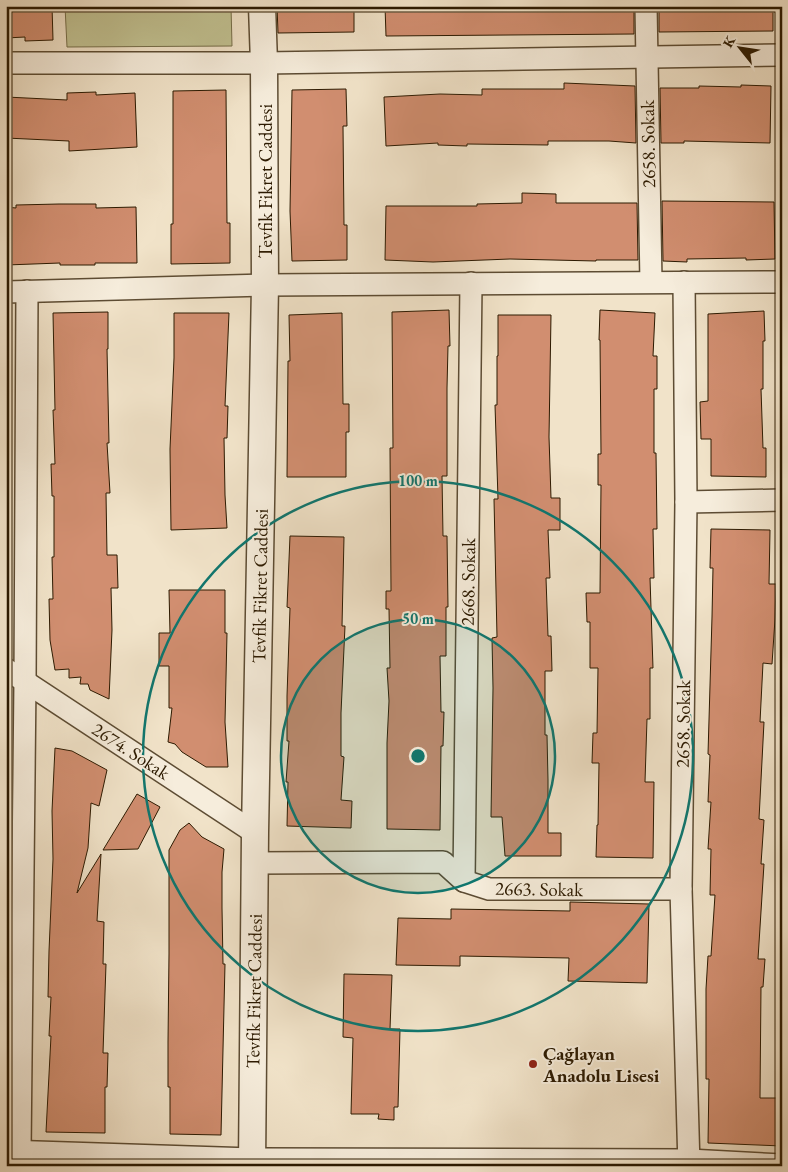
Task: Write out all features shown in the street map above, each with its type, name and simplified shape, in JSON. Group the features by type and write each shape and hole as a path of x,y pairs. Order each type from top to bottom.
{"street":[{"name":"Tevfik Fikret Caddesi","path":"252,1162 255,833 265,284 262,6"},
{"name":"2658. Sokak","path":"646,6 651,282"},
{"path":"6,63 264,62 782,55"},
{"name":"2658. Sokak","path":"684,282 686,502 681,889 689,1163"},
{"path":"782,282 265,284 16,291 25,681 13,1151 252,1162 782,1165"},
{"name":"2668. Sokak","path":"464,881 471,283"},
{"path":"686,502 782,500"},
{"name":"2674. Sokak","path":"6,669 255,833"},
{"name":"2663. Sokak","path":"255,863 443,862 464,881 489,890 681,889"}],"green space":[{"path":"65,6 231,6 232,46 67,47"}],"building":[{"path":"6,6 52,6 53,40 25,41 25,37 6,38"},
{"path":"277,6 354,6 354,32 278,33"},
{"path":"385,6 634,6 634,34 386,36"},
{"path":"659,6 773,6 773,31 659,32"},
{"path":"564,83 635,86 636,143 548,141 548,145 467,144 467,146 438,145 438,143 386,146 384,97 440,94 482,95 482,89 564,89"},
{"path":"741,85 771,86 770,143 684,141 684,143 661,143 660,88 699,88 699,86 741,87"},
{"path":"346,89 347,126 343,126 344,225 347,225 347,260 292,261 290,211 292,90"},
{"path":"226,90 227,223 230,223 230,263 171,264 171,224 173,224 173,91"},
{"path":"96,92 96,95 135,93 137,147 69,151 69,141 6,138 6,97 67,100 67,93"},
{"path":"522,193 556,194 556,203 637,203 638,260 510,259 433,262 385,260 386,206 477,206 477,204 522,203"},
{"path":"662,201 774,202 775,259 687,259 687,262 663,261"},
{"path":"96,204 96,208 136,207 137,263 6,265 6,207 16,208 16,205"},
{"path":"449,310 447,476 442,476 443,536 447,536 448,607 446,607 446,656 440,656 441,712 444,712 443,746 441,746 440,830 387,829 389,701 387,668 390,668 389,609 386,609 386,591 391,591 390,448 393,448 392,312"},
{"path":"600,310 655,313 653,356 657,356 657,389 654,389 654,453 656,453 657,529 653,529 654,578 650,578 653,668 650,668 650,719 647,719 645,782 654,782 653,858 596,857 599,763 592,763 593,733 597,733 598,668 590,668 590,622 587,622 586,593 600,593 601,485 598,485 598,454 601,454"},
{"path":"764,311 765,341 763,341 763,389 761,389 763,448 766,448 766,477 711,476 711,439 701,439 700,402 708,401 708,314"},
{"path":"108,312 109,443 107,443 110,493 106,493 107,555 117,555 118,588 111,588 112,630 109,699 90,690 88,684 80,684 81,677 69,678 69,669 55,670 50,640 49,599 53,599 52,557 54,557 54,496 52,496 51,464 55,464 53,313"},
{"path":"174,313 229,313 225,406 228,406 227,438 224,438 227,528 171,530 170,449"},
{"path":"342,313 343,404 349,404 349,432 346,432 346,477 287,477 288,361 290,361 289,315"},
{"path":"498,315 551,315 549,437 551,498 560,498 560,530 548,530 550,578 546,578 548,636 551,636 552,671 545,671 545,735 547,735 548,833 561,833 561,856 505,856 502,817 491,817 492,638 497,637 494,499 498,499 495,405 497,405"},
{"path":"711,529 770,530 769,584 776,584 772,664 763,663 760,722 764,722 759,819 764,820 761,864 764,864 758,959 765,959 763,987 761,987 760,1098 782,1098 782,1146 708,1143 709,1079 706,1079 706,989 708,956 711,956 715,895 710,895 711,849 708,849 711,802 708,802 710,755 708,754 713,568 710,568"},
{"path":"290,536 344,537 342,626 345,626 341,756 344,757 341,800 352,801 351,828 287,826 288,782 286,782 289,741 287,741 287,696 290,608 287,607"},
{"path":"169,590 225,590 225,633 227,633 225,722 228,767 206,767 182,752 175,744 168,742 172,708 169,708 169,666 159,666 159,633 170,633"},
{"path":"55,748 72,751 107,770 99,806 91,803 88,848 77,893 101,854 97,921 104,922 103,964 106,964 103,1053 108,1053 107,1087 105,1087 105,1133 46,1132 51,1036 49,1036 51,997 48,997"},
{"path":"137,794 160,807 138,849 103,850"},
{"path":"189,823 202,837 224,849 222,908 223,964 225,964 221,1135 170,1134 170,1087 168,1087 169,850 180,830"},
{"path":"570,902 649,904 647,983 568,981 569,958 460,956 460,966 396,965 398,918 451,919 451,909 570,911"},
{"path":"344,974 392,975 390,1029 400,1029 398,1107 394,1107 394,1120 378,1119 379,1114 351,1114 353,1038 343,1037"}],"place":[{"name":"Çağlayan Anadolu Lisesi","path":"533,1064"}]}
